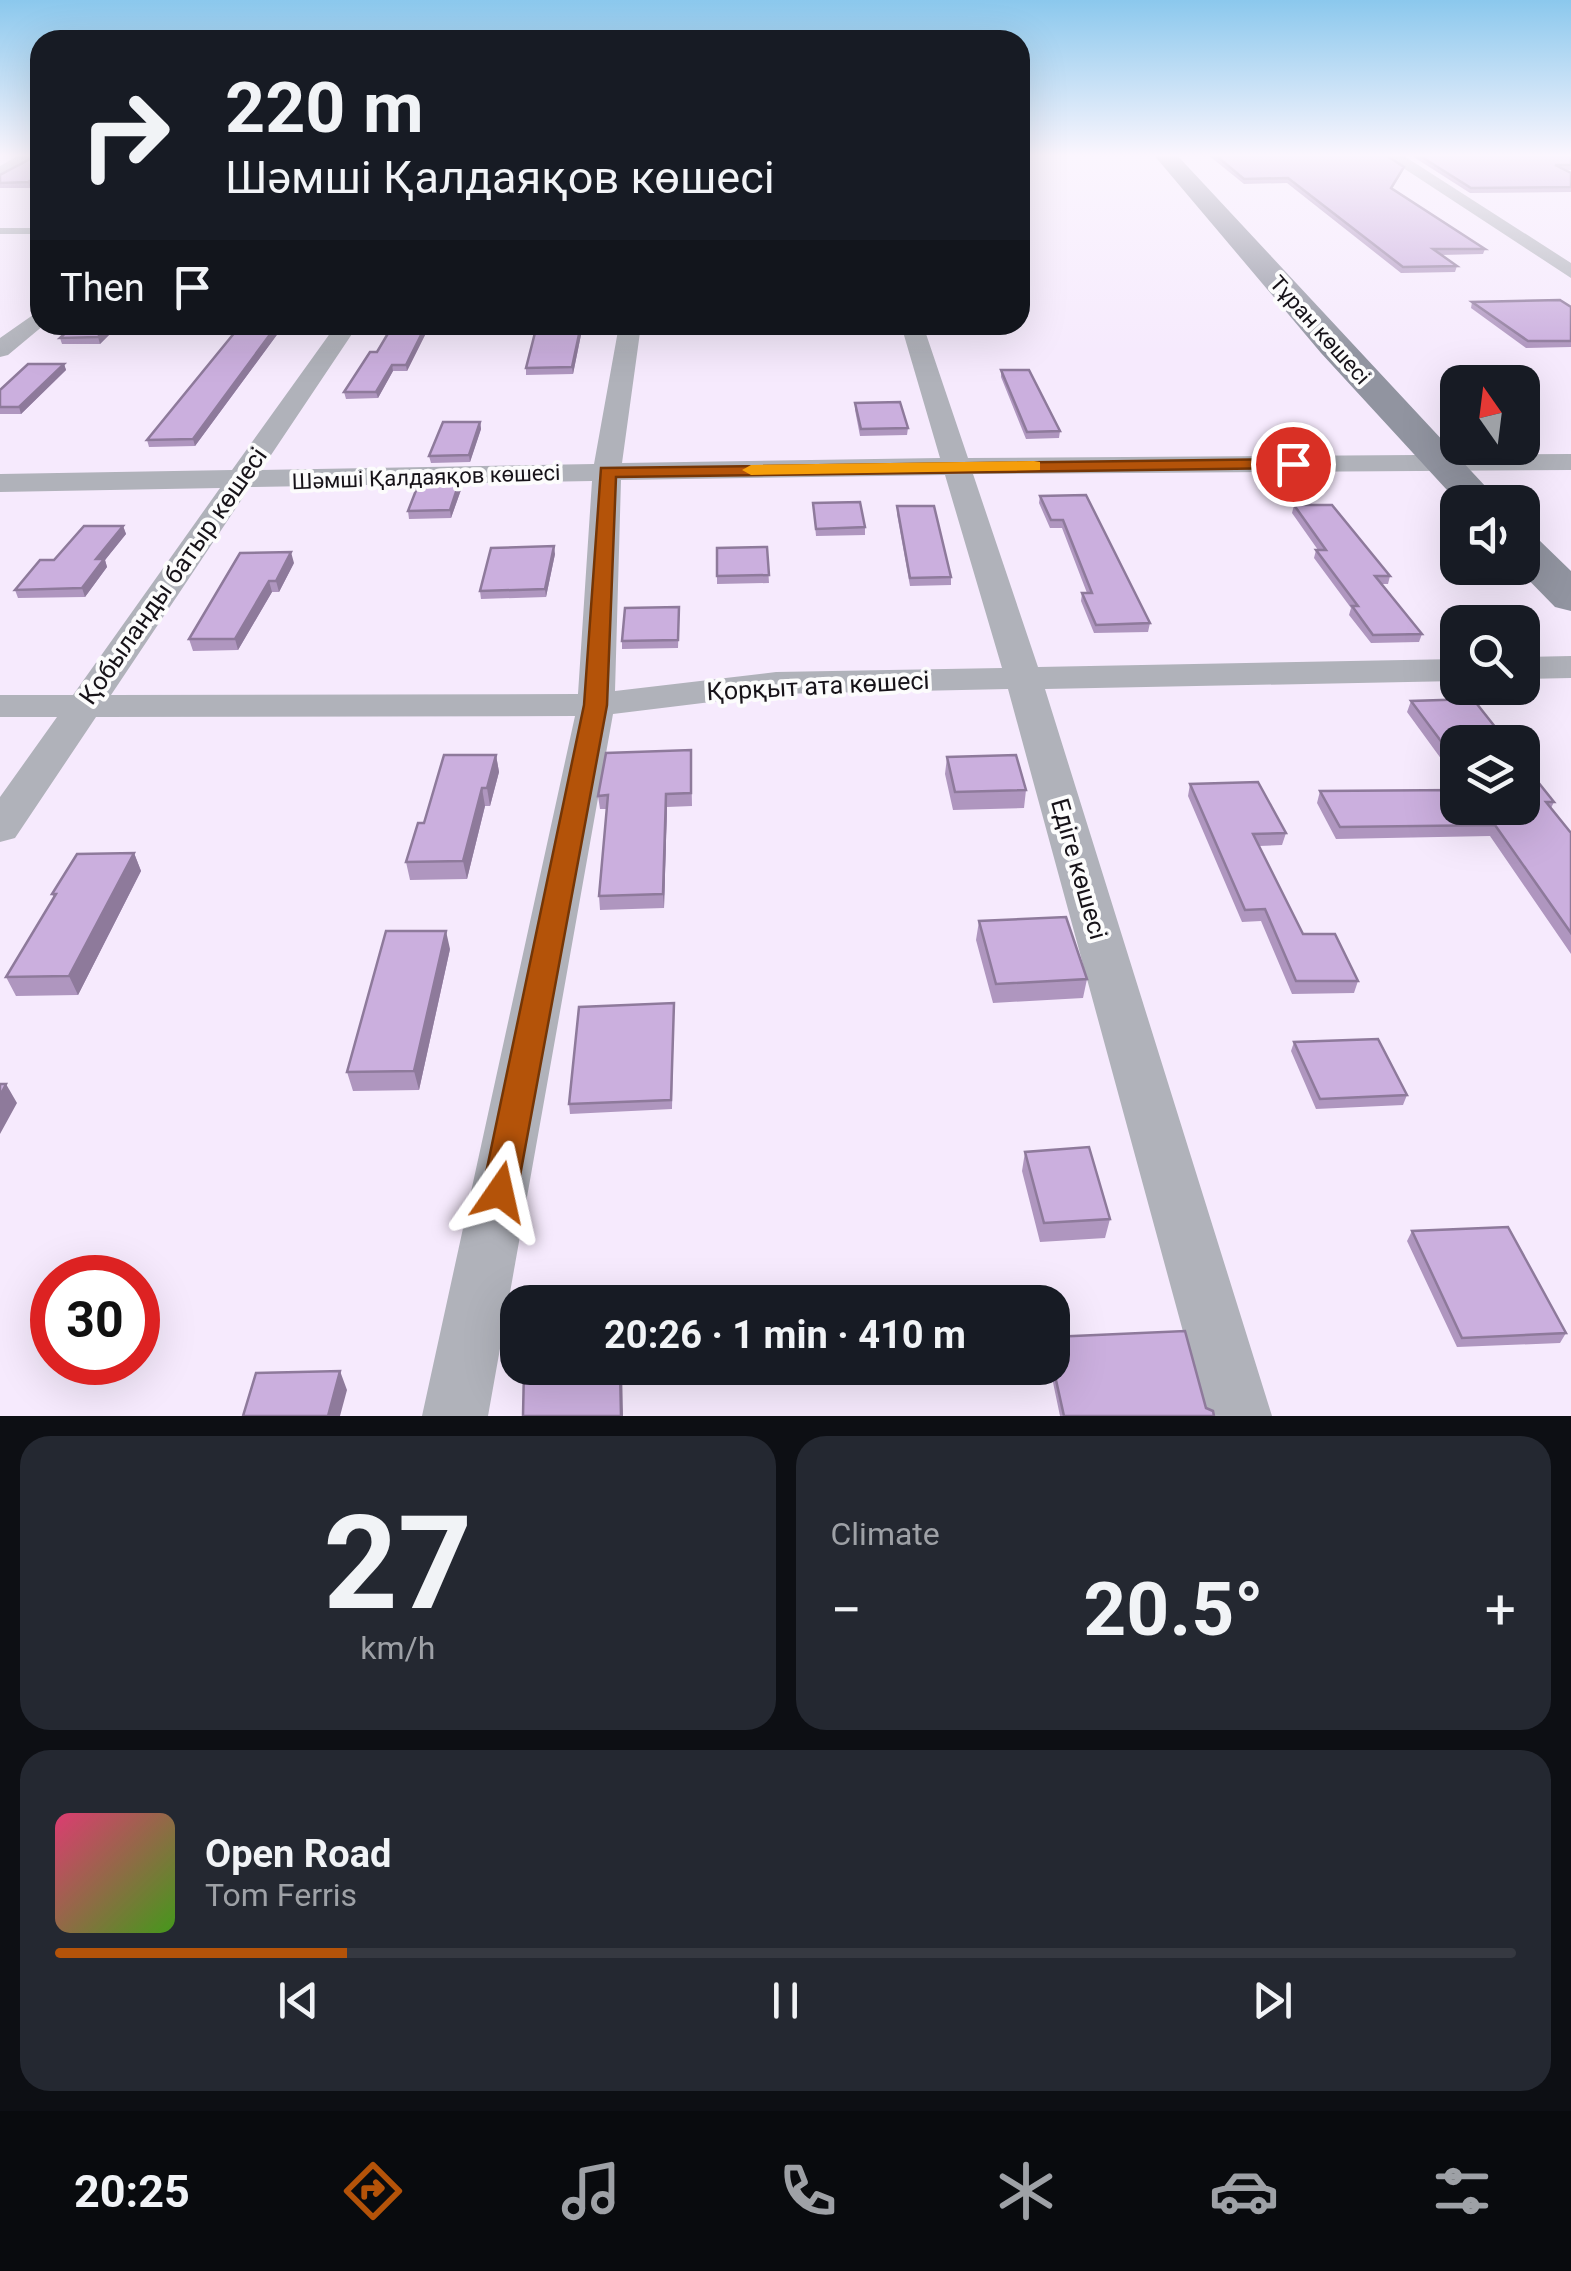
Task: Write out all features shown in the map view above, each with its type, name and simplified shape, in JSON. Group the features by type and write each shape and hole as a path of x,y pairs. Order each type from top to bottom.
{"street":[{"name":"Тұран көшесі","path":"1223,220 1440,462"},
{"path":"1491,220 1571,272"},
{"path":"0,350 30,324"},
{"name":"Қобыланды батыр көшесі","path":"0,828 340,335"},
{"path":"455,1416 596,705 607,472 628,335"},
{"name":"Едіге көшесі","path":"915,335 1024,678 1239,1416"},
{"name":"Шәмші Қалдаяқов көшесі","path":"1540,462 1571,462"},
{"name":"Шәмші Қалдаяқов көшесі","path":"0,483 238,482 957,466 1440,464"},
{"name":"Тұран көшесі","path":"1443,465 1463,485"},
{"path":"1540,565 1571,597"},
{"path":"1540,668 1571,668"},
{"name":"Қорқыт ата көшесі","path":"0,706 596,705 776,683 1440,670"}],"lane":[{"path":"0,231 30,231"}],"building":[{"path":"1342,220 1440,220 1485,249 1433,249 1457,266 1403,267"},
{"path":"1560,300 1571,307 1571,341 1528,341 1472,302"},
{"path":"63,335 100,335 98,337 60,338"},
{"path":"233,335 270,335 193,439 147,440"},
{"path":"387,335 421,335 406,365 392,365 376,392 344,392 370,352 377,352"},
{"path":"534,335 579,335 572,367 526,368"},
{"path":"28,364 64,364 19,407 0,407 0,390"},
{"path":"1001,370 1029,370 1060,431 1027,432"},
{"path":"900,402 908,428 861,429 855,403"},
{"path":"443,422 480,422 469,455 429,456"},
{"path":"420,480 460,480 450,510 408,511"},
{"path":"1086,495 1150,623 1096,625 1082,593 1092,593 1063,520 1051,520 1040,496"},
{"path":"860,502 865,527 816,529 813,503"},
{"path":"1294,505 1332,505 1390,576 1375,576 1422,634 1373,635 1352,606 1358,606 1316,550 1326,550"},
{"path":"897,506 934,506 951,577 910,578"},
{"path":"84,526 123,526 96,559 104,559 82,588 15,590 40,560 54,560"},
{"path":"554,546 545,589 480,591 491,548"},
{"path":"767,547 769,575 717,576 717,548"},
{"path":"291,552 276,581 269,581 235,639 189,639 240,553"},
{"path":"679,607 678,640 622,641 625,608"},
{"path":"1411,701 1478,705 1494,725 1440,725 1440,740"},
{"path":"691,750 691,793 666,794 663,894 599,896 608,795 598,796 606,753"},
{"path":"444,755 496,755 487,788 482,788 463,861 406,862 418,823 424,823"},
{"path":"1016,755 1026,790 955,792 947,757"},
{"path":"1258,782 1286,833 1253,834 1303,934 1335,934 1358,981 1296,981 1265,909 1245,910 1190,784"},
{"path":"1540,784 1554,802 1546,802 1571,833 1571,933 1495,825 1540,825"},
{"path":"1440,790 1440,825 1495,825 1340,827 1320,791"},
{"path":"134,853 69,976 6,977 77,854"},
{"path":"1066,917 1087,979 996,984 979,921"},
{"path":"386,931 446,931 414,1071 347,1072"},
{"path":"674,1003 671,1100 569,1104 579,1007"},
{"path":"1378,1039 1407,1095 1320,1099 1294,1042"},
{"path":"1089,1147 1110,1219 1044,1223 1025,1152"},
{"path":"1508,1227 1566,1333 1462,1338 1412,1231"},
{"path":"1185,1331 1206,1408 1214,1416 1064,1416 1057,1385 1070,1385 1070,1336"},
{"path":"340,1371 328,1416 243,1416 256,1373"},
{"path":"524,1385 620,1385 621,1416 523,1416"}],"slow traffic":[{"path":"751,470 1034,466"}],"route":[{"path":"500,1192 596,705 607,472 1293,464"}]}
